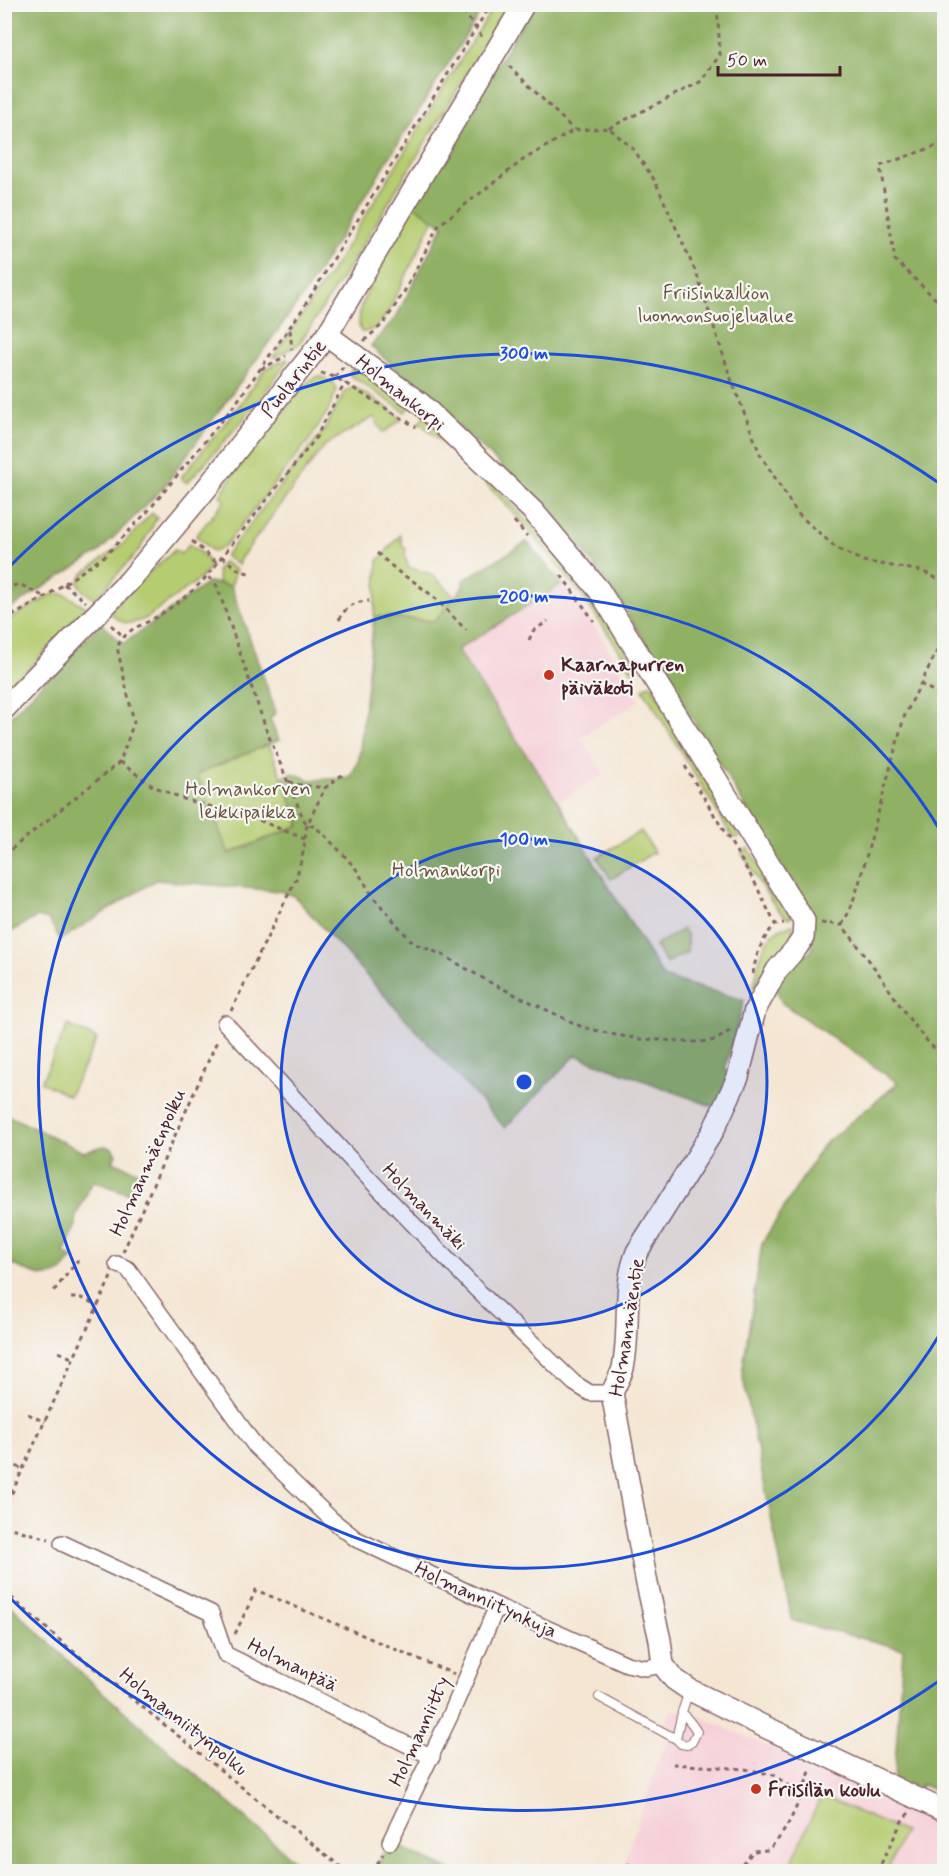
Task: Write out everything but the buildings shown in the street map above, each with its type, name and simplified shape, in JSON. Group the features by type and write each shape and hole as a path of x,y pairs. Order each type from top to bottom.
{"street":[{"name":"Puolarintie","path":"4,709 130,580 206,489 299,357 327,335 524,4"},
{"name":"Holmankorpi","path":"327,335 421,404 533,511 567,549 599,590 804,921"},
{"name":"Holmanmäentie","path":"663,1665 612,1393 622,1371 624,1359 629,1283 634,1258 713,1131 738,1077 755,1010 777,970 803,938 804,921"},
{"name":"Holmanmäki","path":"225,1023 369,1179 475,1288 574,1383 590,1393 612,1393"},
{"name":"Holmanniitynkuja","path":"117,1264 128,1269 256,1447 331,1519 356,1539 627,1664 645,1668 663,1665"},
{"name":"Holmanpää","path":"62,1543 211,1613 225,1654 432,1757"},
{"name":"Holmanniitty","path":"390,1842 432,1757 497,1606"},
{"path":"663,1665 674,1679 690,1690 945,1811"}],"lane":[{"path":"676,1739 690,1690"},
{"path":"599,1697 676,1739 681,1744 687,1745 692,1742 697,1732 694,1724 682,1712"}],"path":[{"path":"458,4 476,28"},
{"path":"4,621 45,597 106,555 149,510 236,404 290,329 491,4"},
{"path":"353,353 384,323 404,292 439,225 523,160 574,130 609,128 700,82 720,55 717,4"},
{"path":"494,52 574,130"},
{"path":"609,128 633,149 655,181 697,274 730,376 760,454 797,513 836,548 863,561 922,571 945,582"},
{"path":"945,143 880,166 895,260 945,307"},
{"path":"290,329 299,357 320,373 335,377 417,428"},
{"path":"261,369 299,357"},
{"path":"4,855 120,762 134,722 123,668 117,654 117,647 123,636 130,629 154,618 208,577 315,439 345,383"},
{"path":"508,514 531,540"},
{"path":"192,541 217,563"},
{"path":"377,552 401,574 434,597 466,630"},
{"path":"222,557 240,570 251,574"},
{"path":"560,574 600,628"},
{"path":"208,577 217,586 267,732 303,818 308,825 320,831 343,854 356,869 374,898 413,942 441,954 493,984 582,1027 640,1039 699,1042 716,1040 736,1026"},
{"path":"64,584 89,604"},
{"path":"4,586 21,585 45,597"},
{"path":"339,620 344,611 353,605 359,602 369,602"},
{"path":"4,612 17,614"},
{"path":"104,619 123,636"},
{"path":"529,640 533,631 548,621"},
{"path":"945,637 904,717 860,880 842,926 889,988 916,1029 945,1057"},
{"path":"920,684 945,697"},
{"path":"680,759 755,883 775,924 804,921"},
{"path":"120,762 151,785 186,800 251,817 306,840"},
{"path":"288,781 325,788 342,775"},
{"name":"Holmanmäenpolku","path":"4,1510 225,1023 296,879 308,825 325,788"},
{"path":"54,1291 78,1260"},
{"path":"71,1298 81,1298 98,1305"},
{"path":"59,1352 73,1361"},
{"path":"28,1414 45,1422"},
{"path":"8,1462 23,1469"},
{"path":"4,1526 62,1543"},
{"path":"225,1654 256,1590 466,1680"},
{"name":"Holmanniitynpolku","path":"4,1591 72,1650 347,1872"},
{"path":"738,1872 753,1851 768,1850 780,1840 818,1752"},
{"path":"673,1764 745,1769 774,1775 800,1796"},
{"path":"877,1872 903,1819 915,1807"},
{"path":"373,1872 390,1842"},
{"path":"628,1863 629,1872"}],"shaded area":[{"name":"Kaarnapurren päiväkoti","path":"562,584 599,633 639,701 581,737 604,774 558,802 457,650"},
{"name":"Friisilän koulu","path":"672,1710 692,1713 944,1825 944,1840 934,1871 623,1872 661,1755 674,1729 665,1725"}],"green space":[{"path":"5,4 485,5 304,294 163,488 99,552 5,612"},
{"path":"495,4 509,5 356,256 299,344 273,357 327,278"},
{"name":"Friisinkallion luonnonsuojelualue","path":"534,5 944,5 944,1794 921,1784 919,1789 894,1778 903,1649 792,1621 742,1373 762,1243 823,1145 898,1083 782,1003 774,984 784,971 812,950 813,931 786,874 621,603 589,558 555,515 371,346 396,317 443,226 411,203"},
{"path":"411,203 434,219 387,314 375,328 361,332 360,309 376,271"},
{"path":"287,359 265,392 227,438 187,483 182,479 182,476 263,372"},
{"path":"353,368 373,377 411,404 405,412 350,375"},
{"path":"320,376 334,383 337,390 328,411 310,439 224,547 216,551 211,550 196,536 225,500 220,496 244,456 309,381"},
{"path":"354,387 402,419 383,433 374,417 325,445 240,559 238,565 225,556 325,429 345,391"},
{"path":"425,415 443,429 594,592 637,670 633,672 587,603 510,508 420,423"},
{"path":"152,513 157,518 139,550 95,599 83,591 78,582 84,573 123,544"},
{"path":"400,535 403,547 406,547 408,567 433,575 455,597 435,621 374,616 378,561"},
{"name":"Holmankorpi","path":"527,542 562,584 457,650 558,802 663,977 744,1000 725,1069 731,1075 717,1108 576,1055 505,1128 294,896 279,891 156,880 60,940 49,920 37,917 5,935 5,722 101,623 123,644 209,582 231,586 276,712 270,719 279,740 197,774 229,854 300,825 282,777 292,773 311,780 350,778 359,759 374,616 435,621 463,587 463,580"},
{"path":"189,544 205,557 211,567 202,577 147,618 127,623 118,620 110,612 130,589 175,550 181,554"},
{"path":"223,562 236,570 231,586 219,584 217,570"},
{"path":"56,593 64,594 86,607 5,692 5,622"},
{"path":"651,684 740,837 733,838 643,689"},
{"name":"Holmankorven leikkipaikka","path":"269,744 300,825 228,854 196,774"},
{"path":"641,831 654,852 611,879 597,857"},
{"path":"748,848 792,916 789,918 770,899 742,853"},
{"path":"793,925 792,945 759,977 756,988 753,988 760,957 768,940 782,928"},
{"path":"683,929 687,936 687,952 666,963 655,946"},
{"path":"68,1025 97,1039 69,1096 41,1082"},
{"path":"5,1114 84,1152 104,1146 112,1148 116,1154 113,1161 139,1172 132,1195 93,1181 76,1216 76,1225 64,1253 73,1258 62,1271 54,1275 32,1273 5,1260"},
{"path":"4,1599 84,1676 306,1871 5,1871"},
{"path":"821,1796 904,1832 887,1871 788,1871"},
{"path":"390,1842 452,1871 373,1872"}],"place":[{"name":"Kaarnapurren päiväkoti","path":"549,675"},
{"name":"Friisilän koulu","path":"756,1789"}]}
